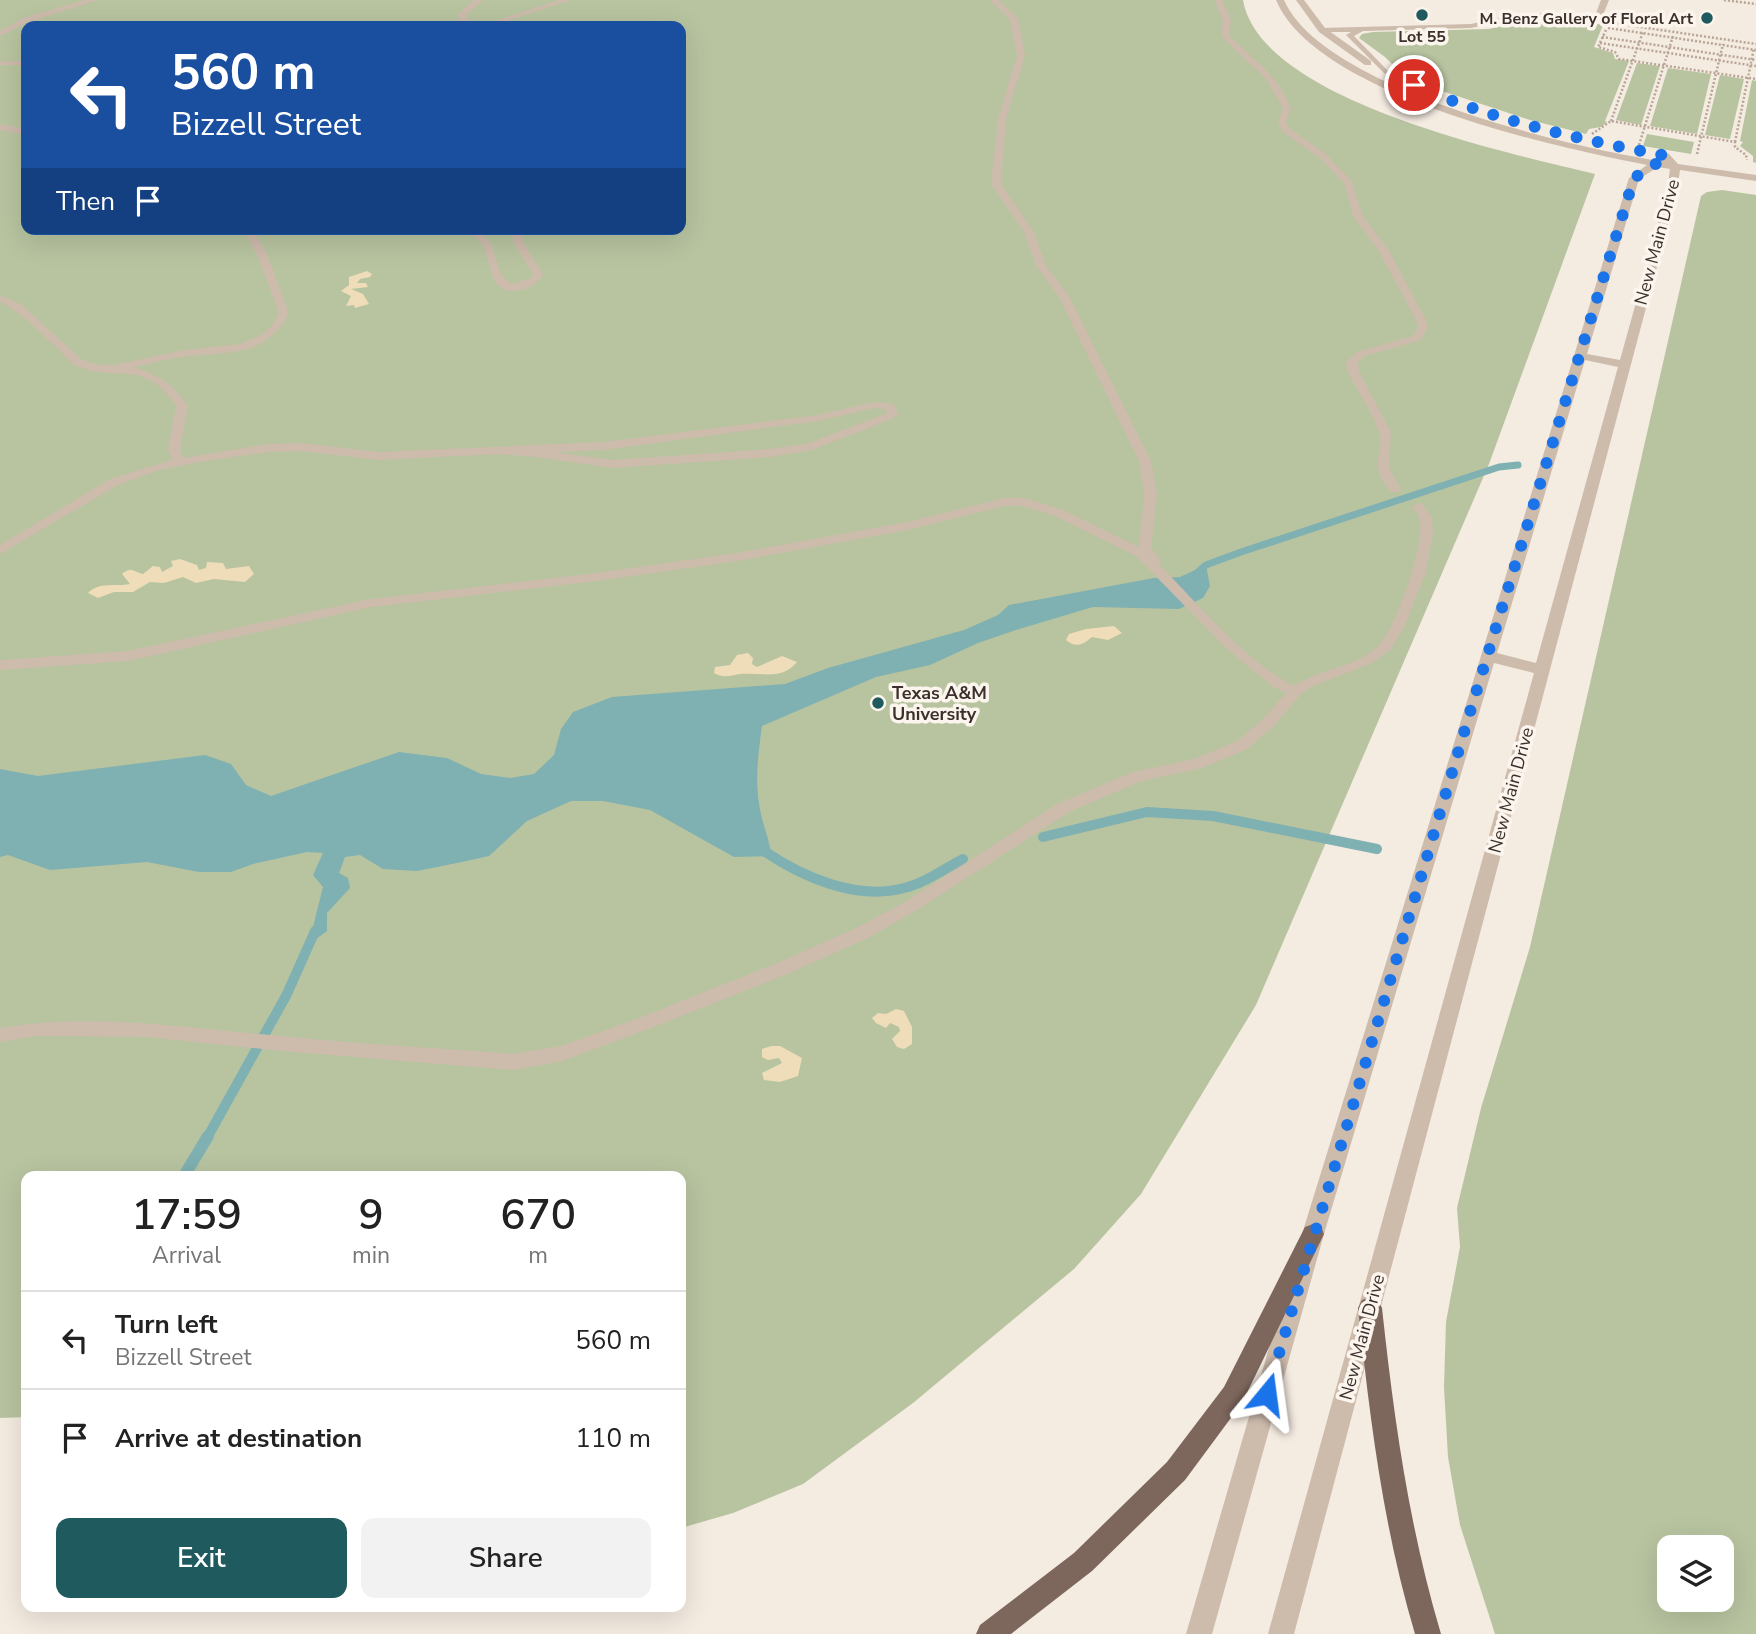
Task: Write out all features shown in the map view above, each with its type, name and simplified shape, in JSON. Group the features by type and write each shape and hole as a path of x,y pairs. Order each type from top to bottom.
{"main road":[{"path":"989,1634 1083,1562 1176,1471 1233,1395 1313,1234"},
{"path":"1370,1308 1390,1478 1405,1556 1428,1634"}],"street":[{"path":"1280,0 1288,16 1303,31 1345,63 1412,96 1497,126 1606,154 1756,178"},
{"path":"1300,0 1322,30 1385,72 1450,100 1532,126 1668,156 1756,168"},
{"path":"1303,31 1322,30"},
{"path":"1199,1634 1313,1234 1634,178 1628,166 1606,154"},
{"name":"New Main Drive","path":"1281,1634 1544,670 1672,191 1675,167 1668,156 1634,178"},
{"path":"1672,191 1690,178 1723,174"},
{"path":"1580,356 1624,365"},
{"path":"1487,656 1544,670"}],"lane":[{"path":"24,21 66,3 93,0"},
{"path":"464,21 462,14 479,0"},
{"path":"500,21 567,0"},
{"path":"994,0 1014,18 1021,55 1002,118 996,184 1029,232 1041,266 1064,296 1145,461 1152,481 1145,548 1157,566 1204,617 1259,670 1295,692"},
{"path":"1218,0 1227,20 1225,36 1271,80 1280,93 1287,110 1282,122 1285,129 1323,156 1348,182 1358,216 1383,249 1423,327 1417,338 1361,354 1352,362 1353,371 1385,432 1386,443 1381,464 1386,480 1395,489"},
{"path":"1322,30 1471,26 1521,15 1599,15 1605,0"},
{"path":"0,34 21,23"},
{"path":"1362,29 1350,35 1376,57 1385,72"},
{"path":"0,63 21,63"},
{"path":"0,127 21,131"},
{"path":"110,369 185,353 228,352 270,335 281,322 284,313 263,257 251,235"},
{"path":"477,235 484,239 493,260 496,279 507,287 515,288 535,280 538,274 518,242 517,235"},
{"path":"0,298 18,307 78,362 110,369 129,369 153,377 172,391 183,406 174,449 179,463"},
{"path":"0,550 114,482 179,463 279,447 379,456 604,446 818,418 874,404 889,406 893,411 893,414 885,418 812,446 781,452 612,464 537,453 501,452"},
{"path":"0,665 128,656 371,603 589,578 737,556 884,530 1005,502 1038,505 1059,513 1125,543 1157,566"},
{"path":"0,1035 22,1030 60,1028 147,1030 282,1044 514,1062 562,1053 725,992 862,933 929,895 1016,836 1088,796 1152,772 1197,764 1227,753 1268,723 1295,692 1308,682 1367,660 1386,646 1398,625 1424,554 1426,517 1418,507"}],"path":[{"path":"1724,0 1756,4"},
{"path":"1608,25 1755,44 1735,142 1735,148 1746,158"},
{"path":"1608,25 1755,50"},
{"path":"1608,25 1598,47 1615,52 1619,59 1756,79"},
{"path":"1594,132 1611,121 1645,28"},
{"path":"1640,142 1674,32"},
{"path":"1603,36 1754,58"},
{"path":"1697,152 1725,40"},
{"path":"1600,43 1756,66"},
{"path":"1611,121 1735,142"}],"green space":[{"name":"Texas A&M University","path":"0,0 1243,0 1260,36 1293,67 1339,94 1394,117 1451,136 1595,174 1489,464 1256,1005 1141,1194 1074,1269 913,1403 803,1484 733,1513 686,1527 686,1171 21,1171 21,1417 0,1418"},
{"path":"1564,17 1603,25 1594,47 1613,53 1615,59 1629,61 1605,121 1607,122 1601,127 1589,129 1586,134 1530,120 1439,90 1400,72 1359,38 1362,34 1373,32 1489,29 1530,19"},
{"path":"1637,63 1660,66 1641,125 1616,120"},
{"path":"1668,68 1711,74 1697,134 1650,126"},
{"path":"1720,75 1744,79 1730,139 1705,135"},
{"path":"1752,80 1756,81 1756,163 1753,162 1753,156 1740,146 1743,142 1740,141"},
{"path":"1647,134 1694,142 1691,154 1643,146"},
{"path":"1722,190 1756,195 1756,1634 1495,1634 1460,1525 1448,1457 1444,1387 1446,1322 1460,1247 1457,1208 1481,1108 1530,947 1701,196 1707,192"}],"sand":[{"path":"367,271 372,274 370,277 360,279 357,283 366,283 368,287 351,289 363,294 369,304 355,308 354,305 346,306 351,296 341,291 349,285 349,277"},
{"path":"180,559 197,565 199,570 206,568 207,562 223,563 226,569 249,566 254,574 245,582 214,579 196,583 183,577 164,583 150,582 133,592 114,592 98,598 88,593 97,587 130,584 122,574 128,570 143,574 153,566 160,567 162,572 173,566 171,561"},
{"path":"1114,626 1122,633 1108,640 1092,637 1077,645 1066,640 1069,634 1086,629"},
{"path":"748,653 753,658 752,664 757,667 782,656 797,662 778,674 720,676 714,673 715,667 730,665 737,655"},
{"path":"896,1009 904,1011 912,1027 912,1044 904,1049 897,1047 892,1039 900,1031 899,1027 890,1023 886,1028 872,1018 878,1013 886,1014"},
{"path":"780,1046 802,1058 798,1076 780,1082 764,1080 762,1073 782,1063 779,1058 768,1060 762,1057 762,1049"}],"water":[{"path":"1206,565 1210,586 1203,598 1179,609 1093,607 978,643 930,665 876,677 762,726 757,781 761,814 771,856 734,857 650,810 603,801 571,801 527,821 489,856 417,871 383,869 360,855 345,857 339,873 348,878 350,888 327,913 327,931 312,942 310,939 323,887 313,875 323,853 307,852 253,864 231,872 199,872 147,862 50,870 8,855 0,857 0,769 38,776 205,755 231,764 246,785 271,796 399,752 447,758 481,774 510,778 534,774 554,755 561,729 573,712 612,697 785,684 828,668 964,630 998,615 1009,605 1154,578 1180,577"}],"waterway":[{"path":"1198,572 1206,565 1241,552 1499,467 1518,465"},
{"path":"1043,837 1147,812 1213,816 1377,849"},
{"path":"764,851 813,878 849,889 868,891 912,886 963,859"},
{"path":"207,1138 287,994 315,931"},
{"path":"187,1171 208,1136"}],"place":[{"name":"Lot 55","path":"1422,15"},
{"name":"M. Benz Gallery of Floral Art","path":"1707,18"},
{"name":"Texas A&M University","path":"878,703"}],"route":[{"path":"1267,1394 1471,709 1634,178 1668,156 1532,126 1457,103 1414,85"}]}
